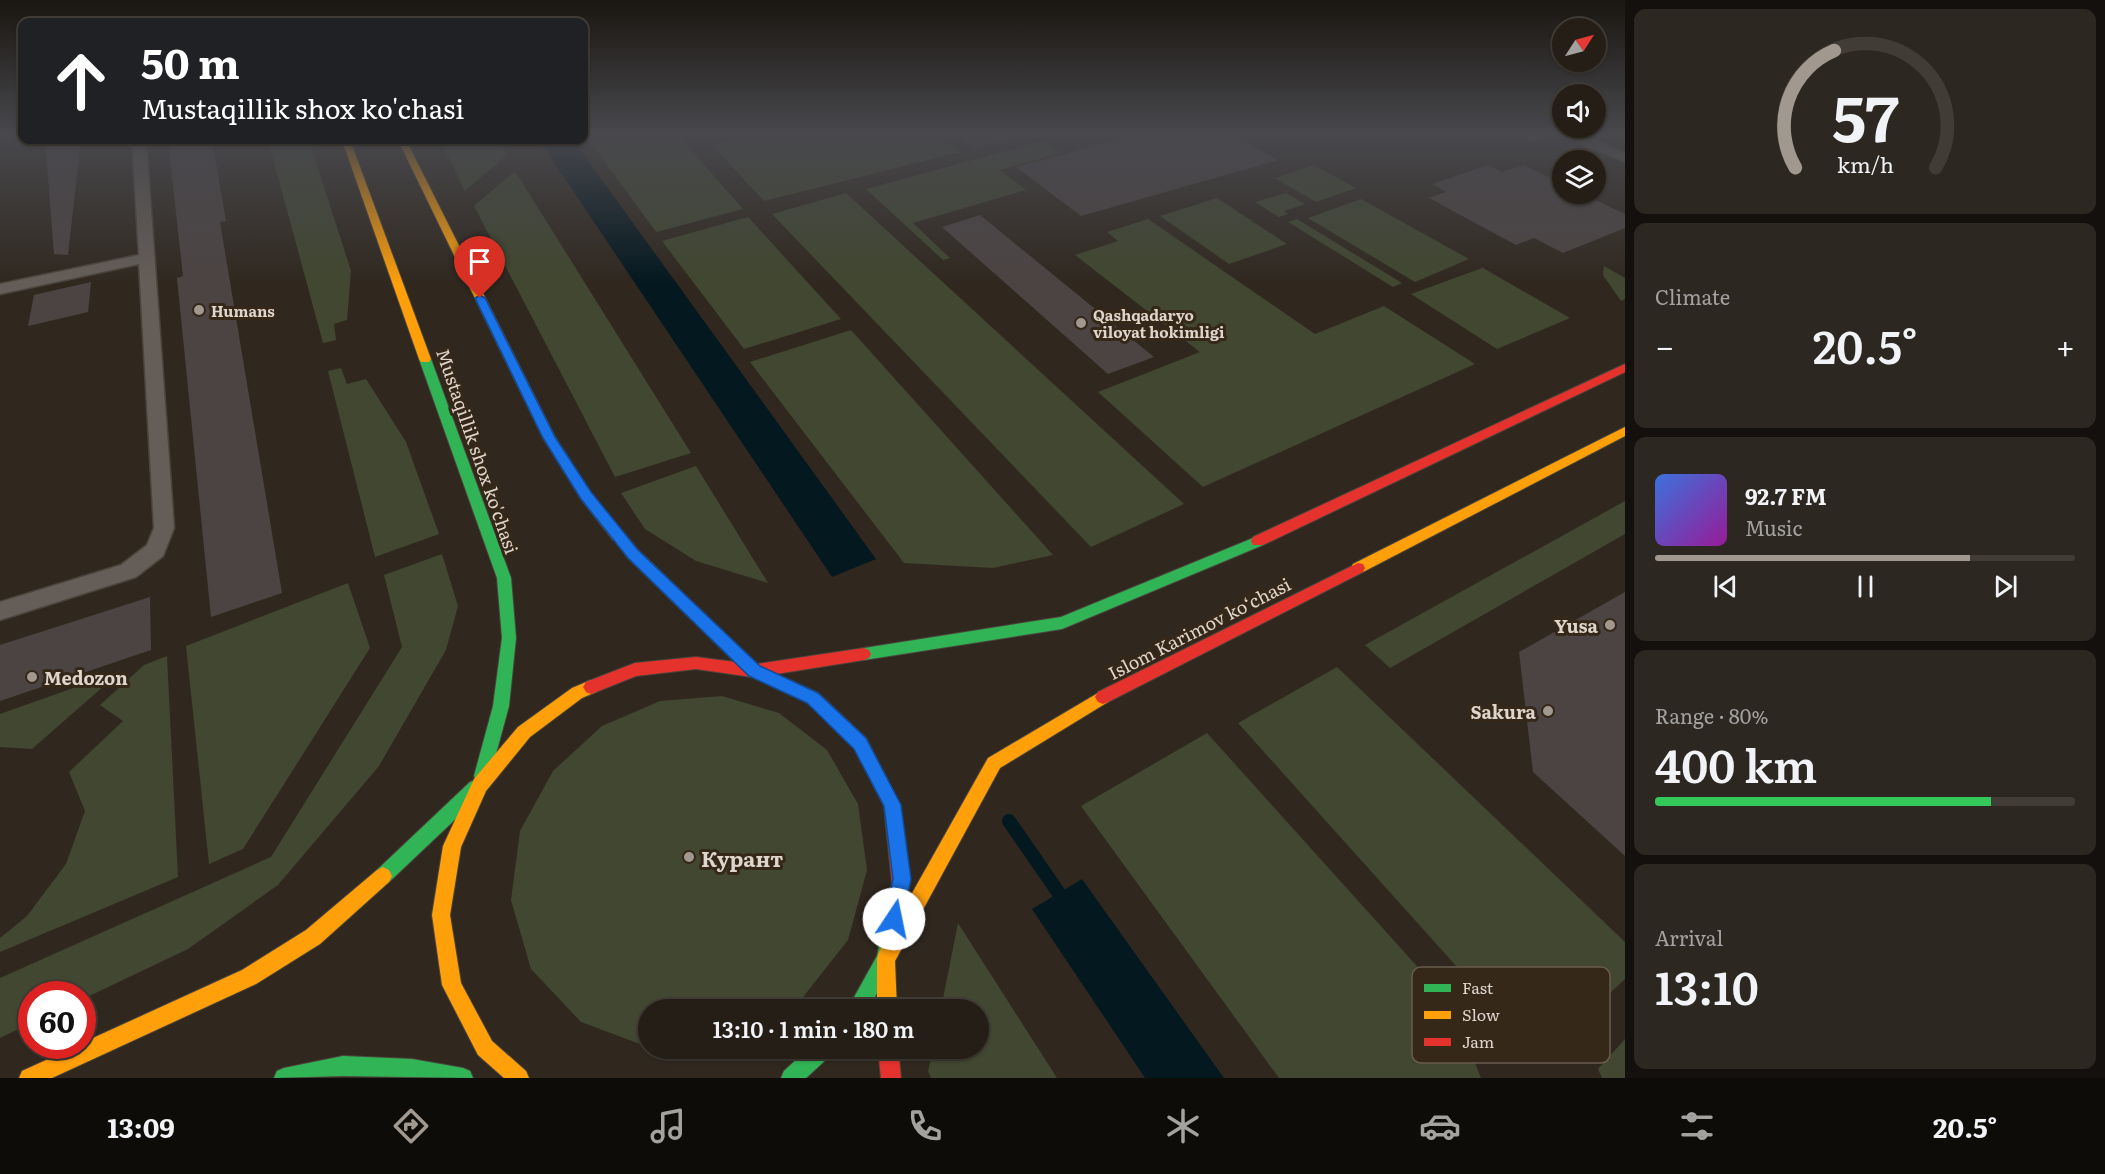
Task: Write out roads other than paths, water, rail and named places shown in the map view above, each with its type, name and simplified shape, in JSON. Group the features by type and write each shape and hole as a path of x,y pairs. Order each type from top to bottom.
{"main road":[{"name":"Mustaqillik shox ko'chasi","path":"362,183 504,578 509,638 501,706 480,785"},
{"path":"423,183 549,438 586,496 633,554 754,671"},
{"path":"754,671 1062,622 1239,550 1625,368"},
{"name":"Islom Karimov ko‘chasi","path":"863,999 994,763 1118,688 1174,662 1625,431"},
{"path":"29,1078 249,977 281,957 343,913 480,785 524,732 577,693 635,670 696,663 754,671 813,698 860,743 892,805 902,879 886,959 887,999"},
{"path":"480,785 452,846 441,915 452,985 485,1048 519,1078"},
{"path":"791,1078 812,1059"},
{"path":"889,1059 891,1078"},
{"path":"284,1078 343,1066 412,1069 463,1078"}],"lane":[{"path":"0,611 128,571 155,550 164,528 142,183"},
{"path":"0,289 148,258"}],"water":[{"path":"568,183 604,183 876,559 832,577"},
{"path":"1082,879 1224,1078 1145,1078 1032,909"}],"waterway":[{"path":"1009,821 1067,905"}],"place":[{"name":"Humans","path":"199,310"},
{"name":"Qashqadaryo viloyat hokimligi","path":"1081,323"},
{"name":"Yusa","path":"1610,625"},
{"name":"Medozon","path":"32,677"},
{"name":"Sakura","path":"1548,711"},
{"name":"Курант","path":"689,857"}]}
